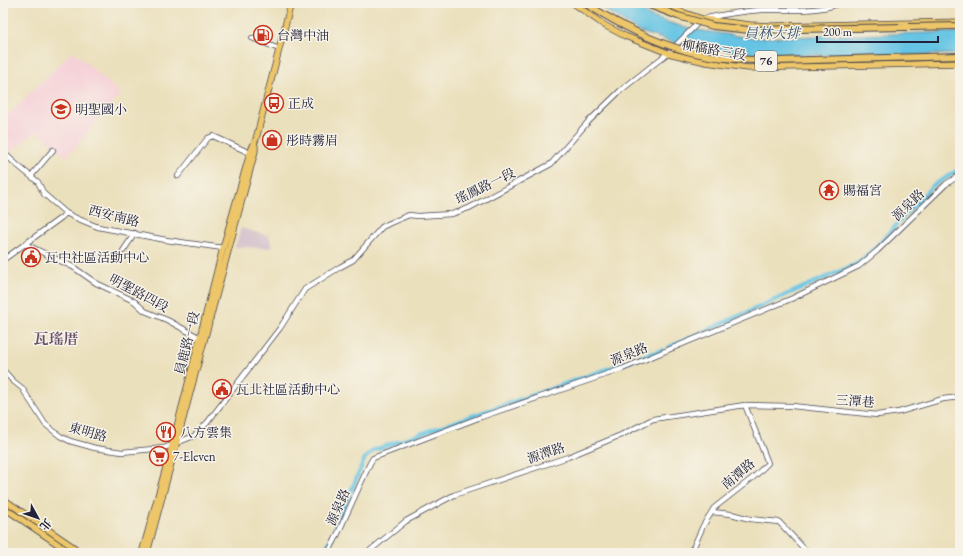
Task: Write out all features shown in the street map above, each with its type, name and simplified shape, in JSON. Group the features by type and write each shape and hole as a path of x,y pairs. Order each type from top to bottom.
{"highway":[{"name":"76","path":"584,3 608,18 648,38 687,51 708,55 749,60 775,61 960,56"},
{"path":"644,3 678,16 713,26 749,30 960,26"}],"main road":[{"name":"員鹿路一段","path":"147,553 178,443 223,248 250,153 256,139 291,3"},
{"name":"柳橋路三段","path":"573,3 604,25 625,36 668,52 706,62 748,68 960,63"},
{"path":"656,3 702,19 772,26 960,22"},
{"name":"員鹿路一段","path":"142,553 255,151 256,139"},
{"path":"3,499 82,553"},
{"path":"3,508 71,553"}],"street":[{"path":"702,19 736,12 813,9 841,3"},
{"name":"瑤鳳路一段","path":"172,446 194,436 207,423 280,328 305,289 353,260 382,227 408,216 452,214 469,208 552,164 588,122 620,91 677,45 702,19"},
{"path":"252,38 279,49"},
{"path":"178,176 208,138 213,136 250,153"},
{"name":"西安南路","path":"3,149 5,154 38,182 44,194 66,213 98,227 166,240 223,248"},
{"path":"31,176 53,150"},
{"name":"源泉路","path":"328,553 373,458 481,417 622,369 793,298 859,266 877,251 946,184 960,175"},
{"path":"3,260 66,213"},
{"path":"123,251 135,233"},
{"name":"明聖路四段","path":"25,244 73,267 96,283 120,296 134,301 146,311 167,320 202,340"},
{"name":"東明路","path":"3,370 22,388 45,424 60,436 70,441 94,448 122,452 172,446"},
{"name":"三潭巷","path":"745,405 792,406 877,415 899,412 943,399 960,397"},
{"name":"南潭路","path":"689,553 714,508 755,476 768,463 745,405"},
{"name":"源潭路","path":"367,553 406,521 454,495 568,457 621,435 653,419 745,405"},
{"path":"3,508 10,504"},
{"path":"712,512 731,514 750,519 779,522 808,553"}],"shaded area":[{"name":"明聖國小","path":"73,51 121,94 66,157 37,131 9,153 3,143 3,120"},
{"path":"241,228 269,236 273,248 235,247"}],"water":[{"path":"594,3 630,3 651,17 690,29 751,38 960,32 960,54 865,56 742,53 676,43 640,32"}],"waterway":[{"path":"669,347 858,263 875,248 932,186 960,169"},
{"path":"322,553 330,541 365,458 374,450 662,350"}],"place":[{"name":"台灣中油","path":"263,35"},
{"name":"正成","path":"274,103"},
{"name":"明聖國小","path":"61,109"},
{"name":"彤時霧眉","path":"272,140"},
{"name":"賜福宮","path":"829,190"},
{"name":"瓦中社區活動中心","path":"31,257"},
{"name":"瓦北社區活動中心","path":"222,389"},
{"name":"八方雲集","path":"166,432"},
{"name":"7-Eleven","path":"159,456"}],"district":[{"name":"瓦瑤厝","path":"56,338"}],"water label":[{"name":"員林大排","path":"772,33"}]}
